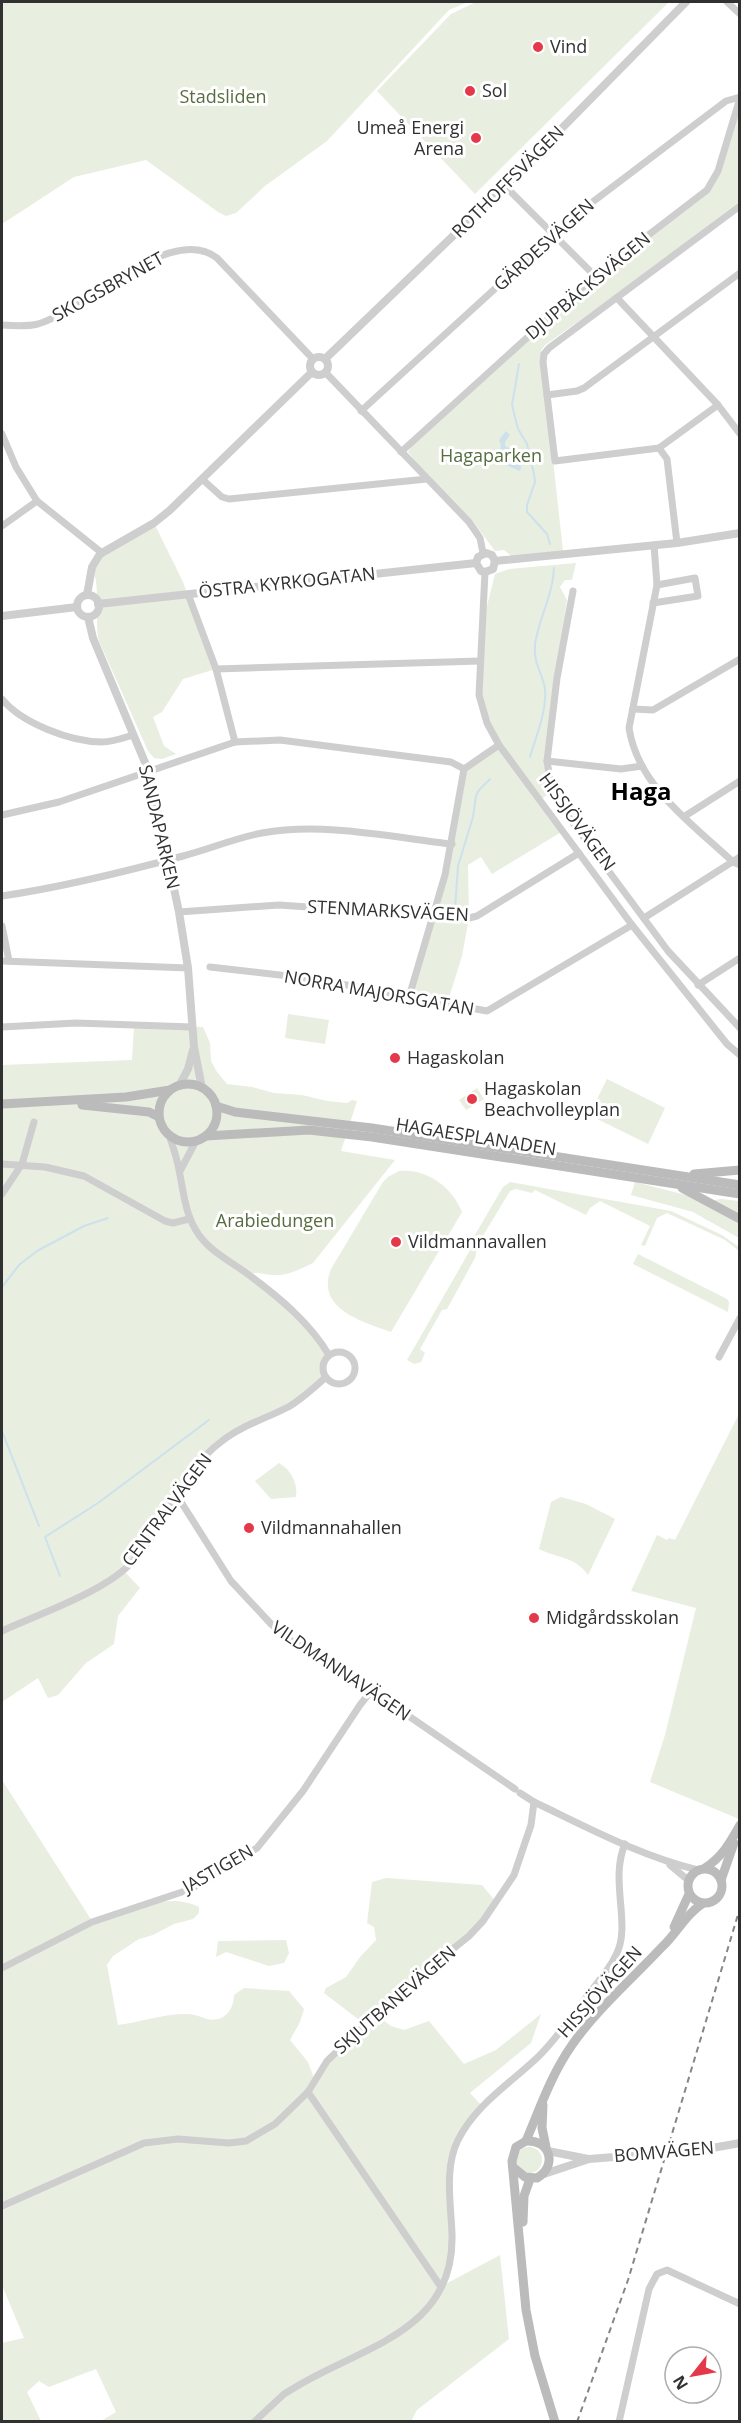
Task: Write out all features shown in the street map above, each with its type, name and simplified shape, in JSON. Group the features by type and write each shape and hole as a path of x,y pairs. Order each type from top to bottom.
{"main road":[{"path":"2,1104 126,1097 190,1084 202,1088 212,1097 216,1106 216,1122 206,1136 196,1141 183,1142 169,1135 163,1127 159,1117 162,1101 175,1088"},
{"path":"57,1102 149,1112 159,1117"},
{"name":"HAGAESPLANADEN","path":"216,1106 235,1112 372,1128 671,1179 740,1194"},
{"name":"HAGAESPLANADEN","path":"206,1136 309,1130 671,1179 740,1185"},
{"path":"671,1179 740,1170"},
{"path":"671,1179 740,1219"},
{"path":"740,1826 721,1880 721,1893 714,1901 702,1904 694,1900 689,1894 688,1880 724,1852 740,1826"},
{"path":"701,1869 713,1871 721,1880"},
{"name":"HISSJÖVÄGEN","path":"667,1942 689,1894"},
{"name":"HISSJÖVÄGEN","path":"526,2141 544,2097 572,2045 590,2022 667,1942 690,1912 702,1904"},
{"name":"HISSJÖVÄGEN","path":"544,2097 542,2128 547,2149"},
{"path":"514,2168 519,2174 530,2179 544,2174 550,2162 547,2149 533,2140 526,2141 516,2147 512,2161 530,2335 555,2421"},
{"path":"522,2270 524,2196 530,2179"}],"street":[{"name":"ROTHOFFSVÄGEN","path":"325,359 505,186 686,2"},
{"path":"727,2 740,14"},
{"name":"GÄRDESVÄGEN","path":"361,411 578,213 726,101 740,97"},
{"name":"DJUPBÄCKSVÄGEN","path":"401,452 595,276 706,190 713,182 740,97"},
{"path":"505,186 595,276"},
{"path":"718,405 659,448 555,461 544,354 740,206"},
{"name":"SKOGSBRYNET","path":"2,325 21,326 47,321 135,268 174,250 188,249 206,252 217,258 313,359"},
{"path":"547,395 584,388 740,273"},
{"path":"617,298 718,405 740,434"},
{"path":"320,357 325,359 328,366 326,373 320,375 312,372 309,366 313,359 320,357"},
{"path":"87,595 92,567 102,552 154,523 312,372"},
{"path":"326,373 469,522 480,538 483,554"},
{"path":"2,434 16,467 36,501 102,552"},
{"path":"659,448 667,459 676,543"},
{"path":"202,479 222,497 229,499 427,479"},
{"path":"2,526 36,501"},
{"path":"495,561 676,543 740,533"},
{"path":"644,918 737,861 654,787 632,744 629,728 657,585 654,545"},
{"path":"483,554 492,555 495,561 493,569 485,572 481,571 476,563 478,556 483,554"},
{"name":"ÖSTRA KYRKOGATAN","path":"98,604 476,563"},
{"name":"HISSJÖVÄGEN","path":"485,572 479,695 482,710 499,745 632,925 713,1026 740,1055"},
{"path":"654,603 698,596 695,578 657,585"},
{"path":"573,591 557,678 547,761 549,782 558,802 644,918 698,985 740,1028"},
{"path":"188,594 216,669 235,742"},
{"path":"87,595 96,598 98,604 97,611 88,616 81,614 77,607 80,599 87,595"},
{"path":"2,616 77,607"},
{"name":"SANDAPARKEN","path":"88,616 93,638 149,772 179,912 188,968 194,1047 202,1088"},
{"path":"633,709 653,710 740,659"},
{"path":"216,669 480,661"},
{"path":"2,701 30,722 58,733 100,742 134,735"},
{"path":"2,815 59,802 235,742 279,740 451,762 464,769"},
{"path":"409,997 452,844 464,769 499,745"},
{"path":"547,761 621,769 642,766"},
{"path":"685,816 740,781"},
{"path":"2,896 45,890 182,856 262,833 324,829 452,844"},
{"name":"STENMARKSVÄGEN","path":"179,912 279,905 469,918 477,916 579,853"},
{"name":"NORRA MAJORSGATAN","path":"210,967 314,979 482,1011 492,1010 632,925"},
{"path":"2,926 5,961 188,968"},
{"path":"698,985 740,958"},
{"path":"2,1028 76,1023 192,1027"},
{"name":"SANDAPARKEN","path":"175,1088 188,1070 194,1047"},
{"path":"2,1194 22,1164 34,1122"},
{"path":"169,1135 180,1171 189,1219 208,1247 262,1284 286,1304 311,1329 330,1355"},
{"path":"180,1171 196,1141"},
{"path":"2,1164 22,1164 65,1170 84,1176 165,1221 173,1223 189,1219"},
{"path":"719,1357 740,1318"},
{"path":"341,1352 347,1354 352,1360 354,1372 351,1379 340,1384 333,1383 326,1377 323,1367 330,1355 341,1352"},
{"name":"CENTRALVÄGEN","path":"2,1631 106,1583 132,1563 148,1542 176,1494 203,1458 221,1441 292,1405 326,1377"},
{"name":"VILDMANNAVÄGEN","path":"176,1494 231,1581 250,1604 290,1640 346,1673 534,1802 669,1863"},
{"name":"JASTIGEN","path":"2,1968 92,1922 191,1888 257,1848 303,1791 371,1691"},
{"name":"SKJUTBANEVÄGEN","path":"2,2206 144,2143 178,2139 218,2143 246,2141 275,2124 308,2092 327,2061 397,1994 469,1936 483,1921 514,1875 531,1825 534,1802"},
{"path":"254,2421 284,2394 298,2385 405,2330 421,2318 433,2302 441,2287 452,2246 450,2187 452,2158 457,2142 469,2120 486,2102 546,2049 617,1954 621,1935 618,1872 626,1844"},
{"path":"669,1863 701,1869"},
{"path":"669,1863 688,1880"},
{"path":"308,2092 441,2287"},
{"name":"BOMVÄGEN","path":"544,2174 589,2159 701,2150 740,2143"},
{"name":"BOMVÄGEN","path":"547,2149 589,2159"},
{"path":"620,2421 649,2289 657,2274 667,2270 740,2304"}],"green space":[{"name":"Stadsliden","path":"2,2 468,2 449,10 327,141 265,186 236,213 226,216 218,212 146,160 74,177 2,224"},
{"name":"Umeå Energi Arena","path":"476,2 669,2 475,194 377,91 451,14"},
{"name":"Hagaparken","path":"739,109 739,202 616,295 545,345 541,351 563,551 513,557 504,550 495,551 472,520 429,478 408,452 596,278 709,191 720,172"},
{"path":"154,523 183,582 216,669 183,679 162,712 153,717 164,746 176,754 162,759 154,758 148,751 99,641 97,593 92,567 100,554"},
{"path":"576,563 572,580 565,580 560,587 567,600 557,678 547,795 540,800 563,831 492,874 481,857 468,865 469,918 462,956 447,1004 409,997 445,875 464,769 498,745 482,710 482,626 495,574 509,569"},
{"path":"288,1014 329,1020 325,1044 285,1038"},
{"name":"Arabiedungen","path":"134,1025 203,1027 210,1043 211,1061 227,1084 327,1101 347,1103 352,1100 357,1101 341,1151 395,1160 313,1263 294,1272 279,1275 249,1274 286,1304 329,1355 323,1367 326,1377 292,1405 243,1428 203,1458 161,1521 123,1570 140,1588 118,1616 114,1644 86,1663 58,1695 48,1698 38,1678 2,1702 2,1065 132,1060"},
{"path":"607,1079 665,1108 648,1144 589,1115"},
{"name":"Hagaskolan Beachvolleyplan","path":"477,1088 484,1099 466,1110 459,1100"},
{"name":"Vildmannavallen","path":"399,1171 419,1173 437,1181 452,1195 462,1212 391,1332 344,1312 330,1294 328,1283 331,1269 383,1182"},
{"path":"510,1182 671,1211 722,1235 739,1247 739,1251 725,1240 667,1213 657,1218 645,1246 641,1245 650,1226 600,1201 590,1208 586,1215 535,1190 532,1193 516,1189 510,1191 478,1244 475,1258 447,1309 442,1310 420,1349 425,1353 421,1362 414,1364 407,1360 469,1252 469,1245 503,1187"},
{"path":"635,1182 704,1202 721,1199 739,1201 739,1238 693,1212 631,1195"},
{"path":"638,1254 727,1299 728,1312 633,1264"},
{"path":"739,1414 739,1819 650,1782 665,1735 696,1608 631,1591 657,1535 667,1540 669,1538 675,1540"},
{"path":"279,1463 293,1477 296,1497 271,1499 255,1481"},
{"path":"561,1497 586,1504 615,1519 588,1575 572,1561 539,1549 551,1502"},
{"path":"2,1780 92,1921 146,1904 160,1902 174,1901 199,1907 199,1913 193,1919 174,1924 153,1935 139,1939 113,1956 107,1965 118,2025 180,2014 216,2019 227,2014 234,1995 244,1988 289,1991 304,2009 290,2040 308,2062 314,2078 367,2026 324,1993 326,1988 346,1977 376,1940 374,1927 367,1923 372,1882 386,1878 482,1885 497,1903 483,1921 375,2014 391,2026 404,2030 429,2021 464,2064 496,2050 541,2014 531,2043 470,2093 482,2106 469,2120 451,2158 453,2237 442,2286 500,2255 509,2339 417,2410 411,2421 101,2421 116,2412 96,2369 49,2387 39,2381 27,2392 41,2421 2,2421 2,2343 24,2338 2,2285"},
{"path":"286,1940 289,1953 284,1963 269,1966 226,1952 216,1957 218,1941"},
{"path":"529,2147 538,2151 542,2160 538,2169 529,2173 520,2169 516,2160 520,2151"}],"water":[{"path":"506,431 510,435 505,446 520,458 520,471 496,461 501,446 499,440"}],"waterway":[{"path":"519,364 512,405 518,429 527,444 535,482 527,505 527,512 547,534 550,544"},
{"path":"530,757 545,697 544,683 535,658 535,644 551,588 554,568"},
{"path":"455,909 458,866 473,817 476,796 490,779"},
{"path":"2,1287 19,1265 37,1251 84,1226 108,1218"},
{"path":"60,1576 45,1537 98,1503 209,1420"},
{"path":"2,1431 39,1526"}],"railway":[{"path":"577,2422 628,2280 740,1908"}],"place":[{"name":"Vind","path":"538,47"},
{"name":"Sol","path":"470,91"},
{"name":"Umeå Energi Arena","path":"476,138"},
{"name":"Hagaskolan","path":"395,1058"},
{"name":"Hagaskolan Beachvolleyplan","path":"472,1099"},
{"name":"Vildmannavallen","path":"396,1242"},
{"name":"Vildmannahallen","path":"249,1528"},
{"name":"Midgårdsskolan","path":"534,1618"}],"district":[{"name":"Haga","path":"641,792"}]}
